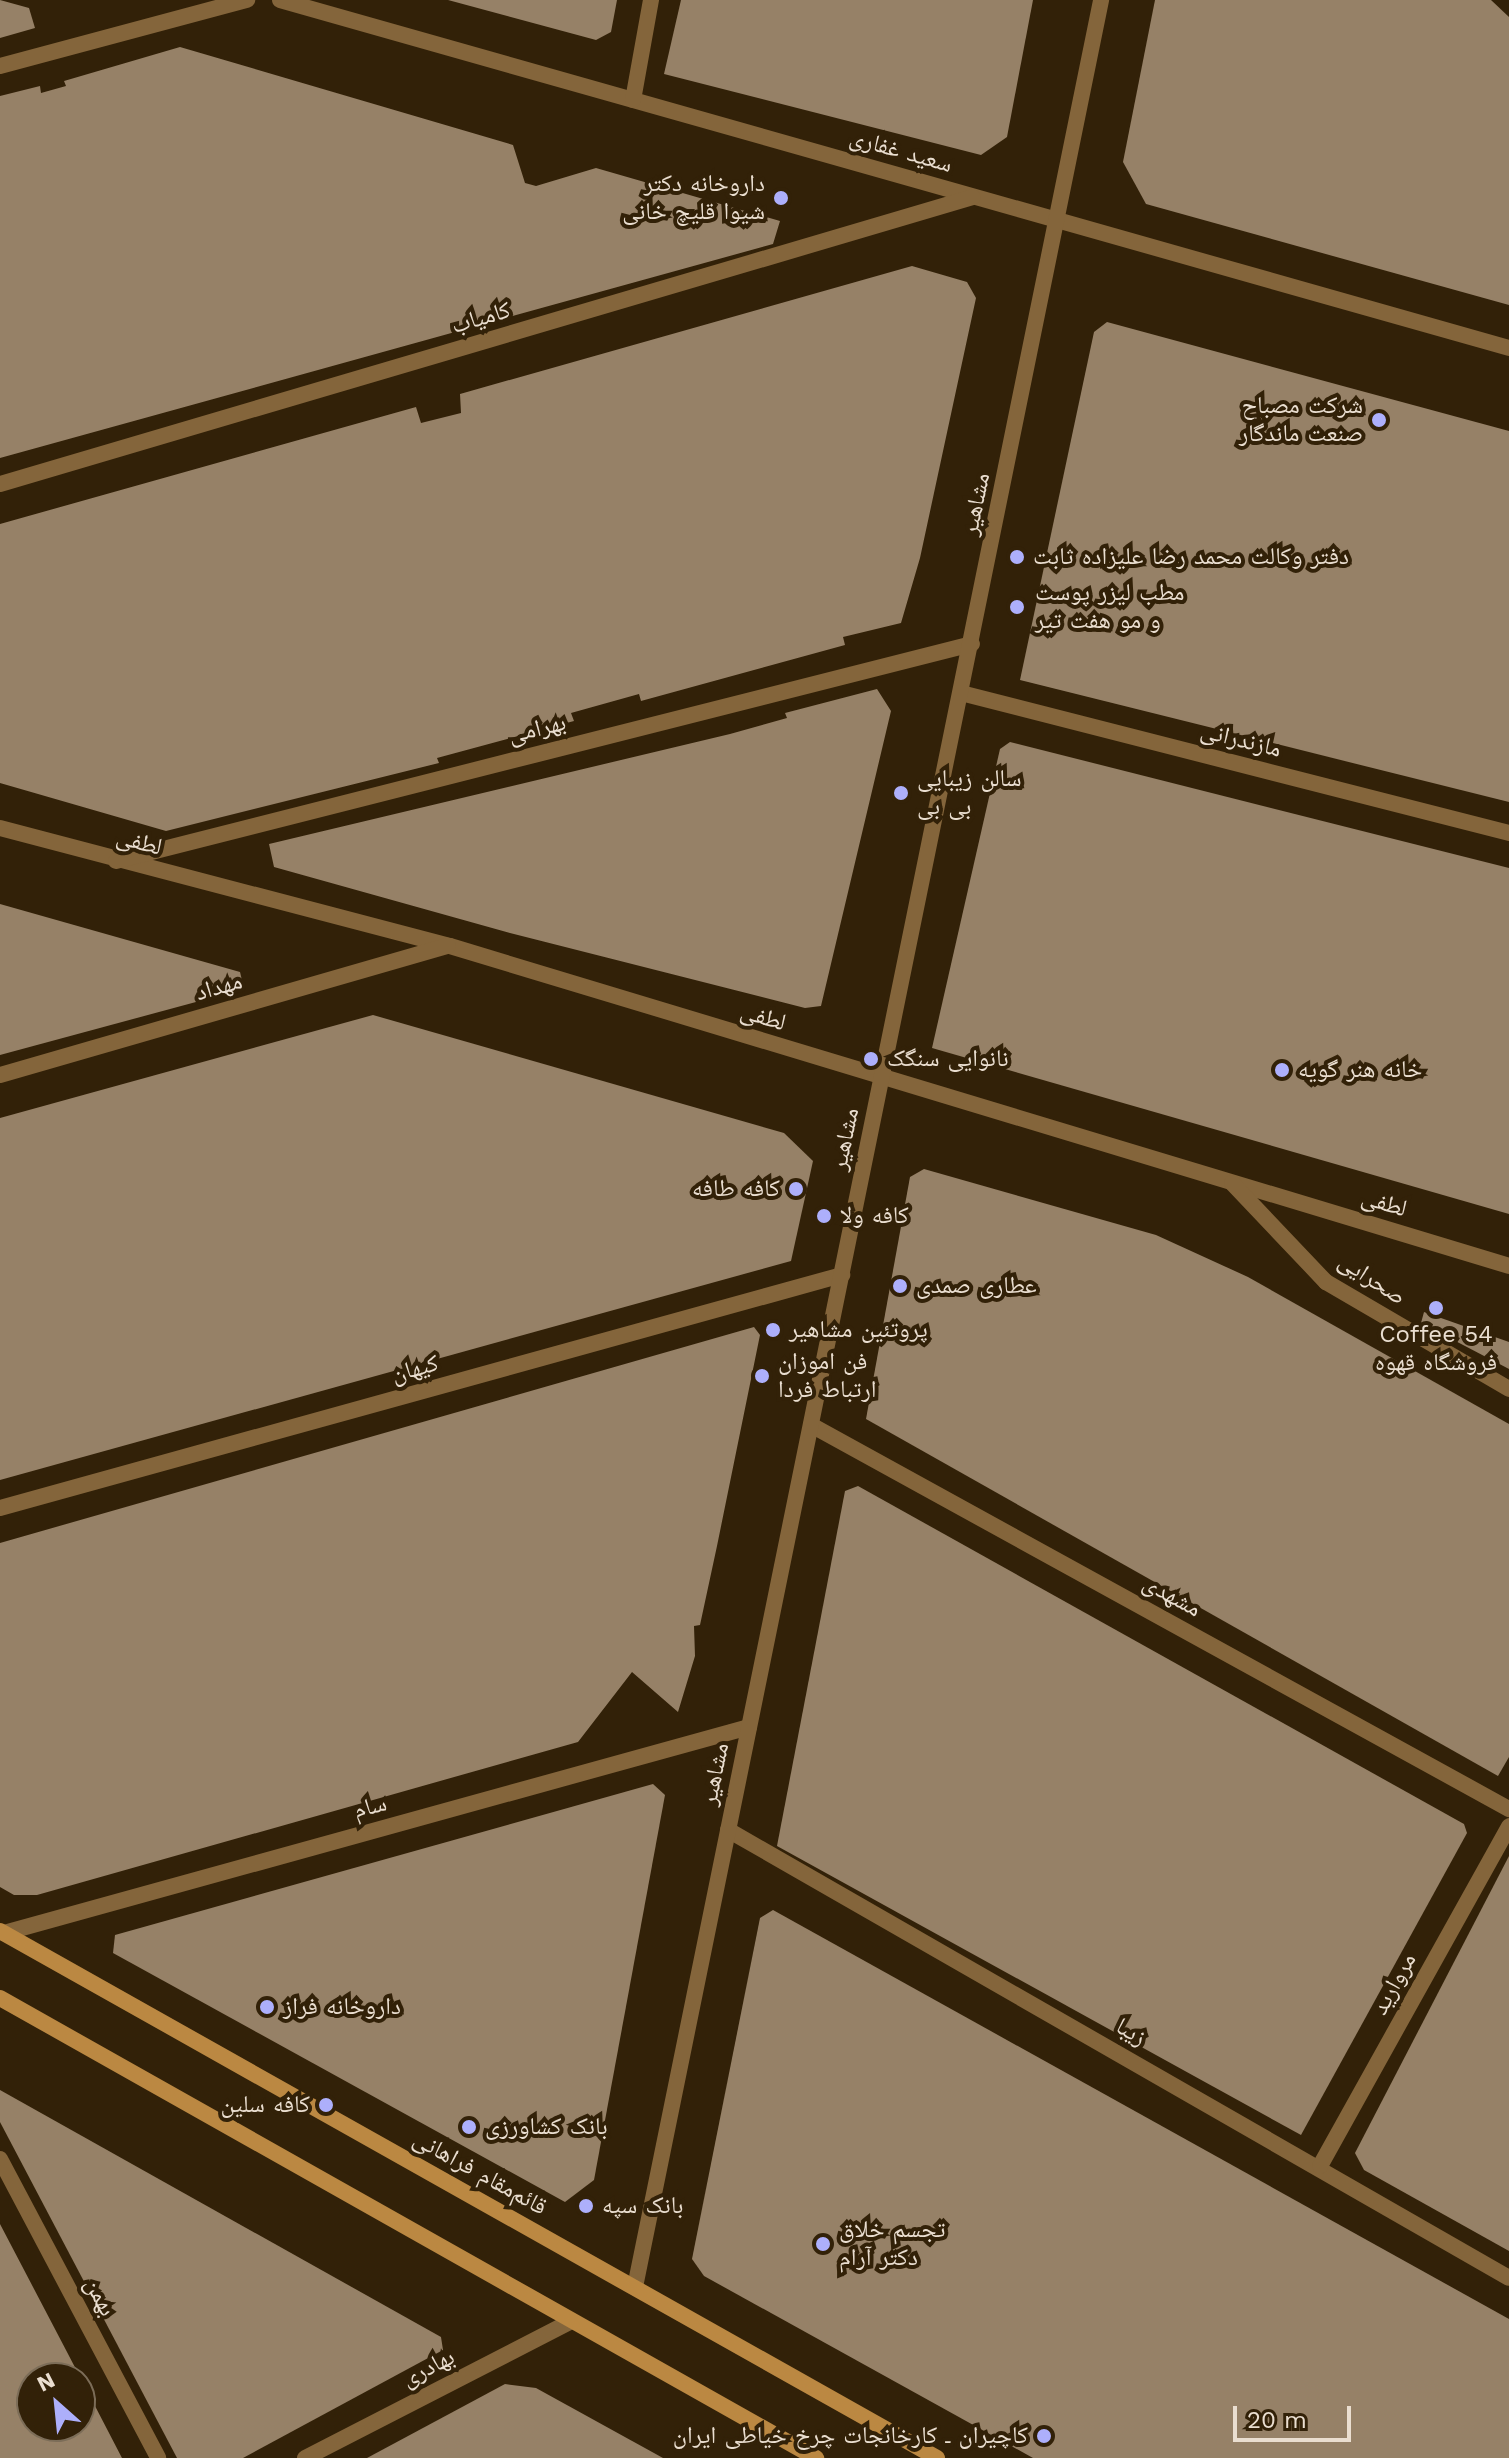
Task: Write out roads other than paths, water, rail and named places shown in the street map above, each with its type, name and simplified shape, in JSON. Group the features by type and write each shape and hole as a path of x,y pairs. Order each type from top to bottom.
{"main road":[{"name":"قائم‌مقام فراهانی","path":"2,1932 937,2458"},
{"path":"0,1998 816,2458"}],"street":[{"path":"0,66 247,0"},
{"name":"سعید غفاری","path":"280,0 1509,348"},
{"path":"633,100 651,0"},
{"name":"مشاهیر","path":"635,2287 1060,221 1101,0"},
{"name":"کامیاب","path":"0,484 975,197"},
{"name":"بهرامی","path":"115,861 972,644"},
{"name":"مازندرانی","path":"961,693 1509,833"},
{"name":"لطفی","path":"0,828 115,861 450,946 1509,1266"},
{"name":"مهداد","path":"0,1075 450,946"},
{"name":"صحرایی","path":"1231,1182 1326,1282 1509,1389"},
{"name":"کیهان","path":"0,1508 842,1275"},
{"name":"مشهدی","path":"811,1425 1509,1809"},
{"name":"سام","path":"2,1932 749,1727"},
{"name":"مروارید","path":"1320,2166 1509,1826"},
{"name":"زیبا","path":"728,1830 1320,2166 1509,2278"},
{"name":"بهمن","path":"0,2160 158,2458"},
{"name":"بهادری","path":"305,2458 572,2321"}],"place":[{"name":"داروخانه دکتر شیوا قلیچ خانی","path":"781,198"},
{"name":"شرکت مصباح صنعت ماندگار","path":"1379,420"},
{"name":"دفتر وکالت محمد رضا علیزاده ثابت","path":"1017,557"},
{"name":"مطب لیزر پوست و مو هفت تیر","path":"1017,607"},
{"name":"سالن زیبایی بی بی","path":"901,793"},
{"name":"نانوایی سنگک","path":"871,1059"},
{"name":"خانه هنر گویه","path":"1282,1070"},
{"name":"کافه طافه","path":"796,1189"},
{"name":"کافه ولا","path":"824,1216"},
{"name":"عطاری صمدی","path":"900,1286"},
{"name":"Coffee 54 فروشگاه قهوه","path":"1436,1308"},
{"name":"پروتئین مشاهیر","path":"773,1330"},
{"name":"فن اموزان ارتباط فردا","path":"762,1376"},
{"name":"داروخانه فراز","path":"267,2007"},
{"name":"کافه سلین","path":"326,2105"},
{"name":"بانک کشاورزی","path":"469,2127"},
{"name":"بانک سپه","path":"586,2206"},
{"name":"تجسم خلاق دکتر آرام","path":"823,2244"},
{"name":"کاچیران ـ کارخانجات چرخ خیاطی ایران","path":"1044,2436"}]}
